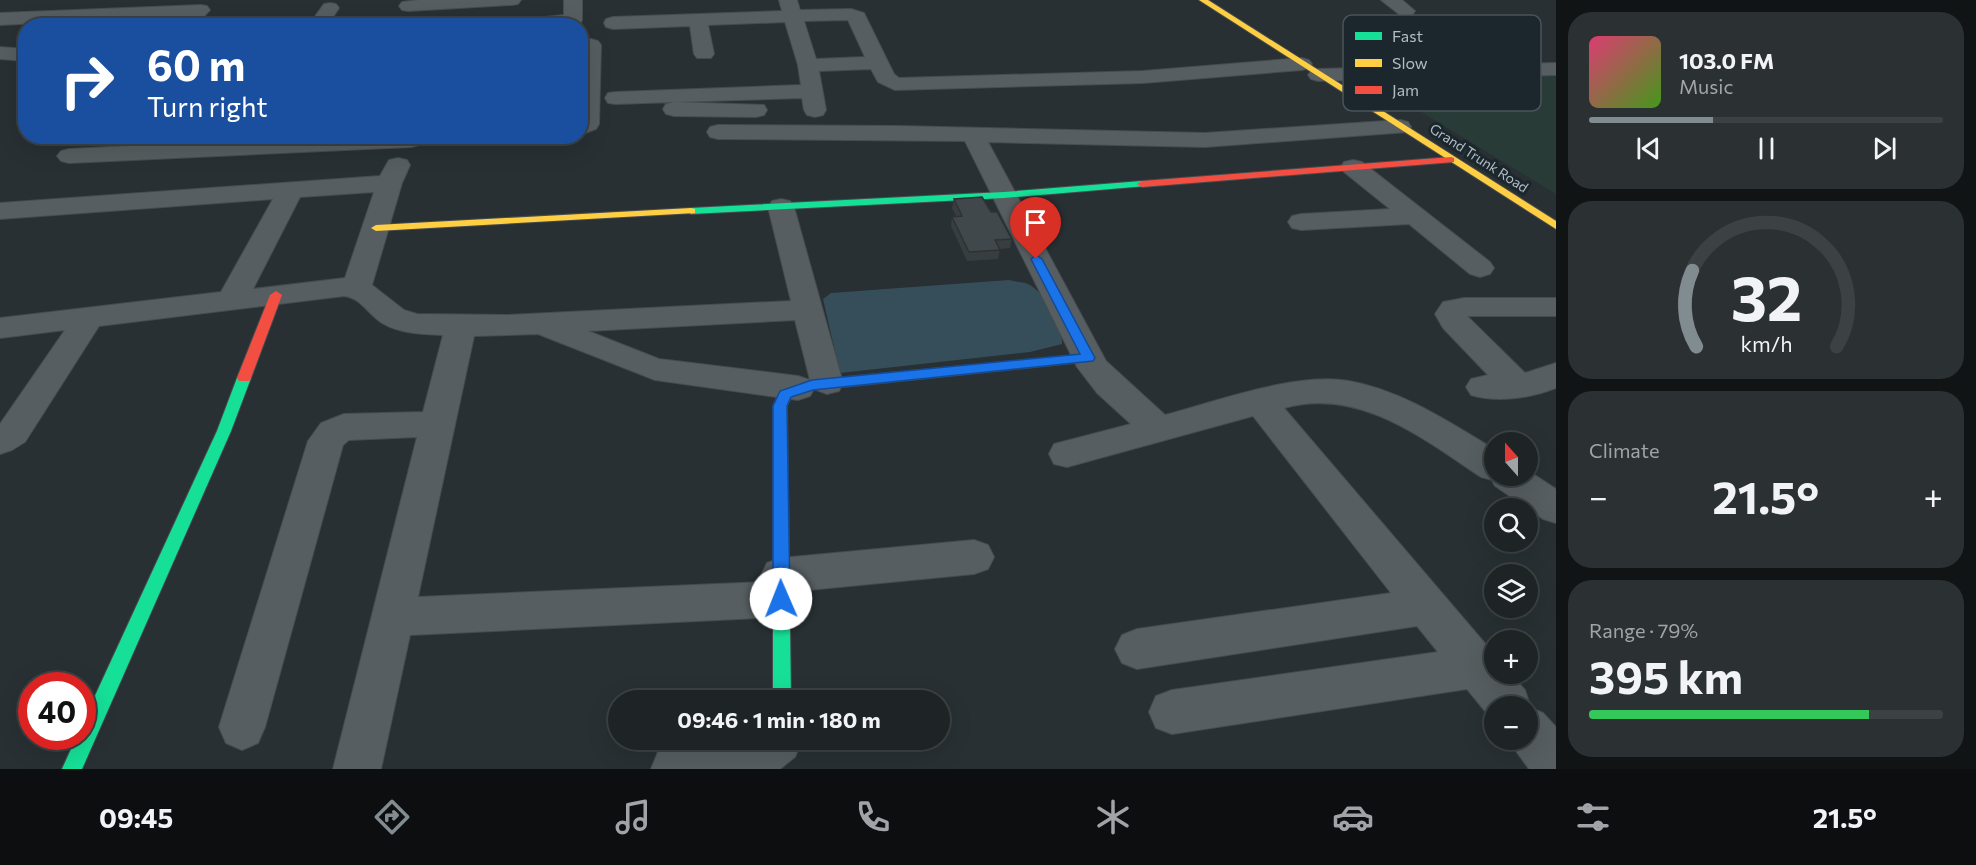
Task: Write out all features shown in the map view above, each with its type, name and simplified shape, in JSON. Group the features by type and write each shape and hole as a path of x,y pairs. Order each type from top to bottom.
{"street":[{"path":"401,18 410,3 451,4 512,0"},
{"path":"573,0 574,18"},
{"path":"588,45 609,42 614,38 610,0"},
{"path":"671,0 674,21"},
{"name":"Grand Trunk Road","path":"1203,0 1343,90"},
{"path":"1390,0 1406,11"},
{"path":"449,18 451,4"},
{"path":"323,18 330,8"},
{"path":"613,23 698,20 735,9 789,8 851,14 857,17 885,78 962,117 1088,358 1109,385 1158,429"},
{"path":"789,8 826,106"},
{"path":"22,18 201,10 192,18"},
{"path":"0,19 18,18"},
{"path":"698,20 704,54"},
{"path":"843,36 872,49"},
{"path":"804,51 821,37"},
{"path":"804,51 872,49"},
{"path":"0,54 18,55"},
{"path":"718,132 962,117 1143,78 1343,69"},
{"path":"616,98 826,106 874,116 962,117 1205,140 1400,127"},
{"path":"674,109 826,106"},
{"name":"Grand Trunk Road","path":"1375,111 1556,226"},
{"path":"69,156 180,144"},
{"path":"357,287 389,183 412,144"},
{"path":"375,228 1004,195 1451,160"},
{"path":"1353,167 1480,268"},
{"path":"0,211 389,183"},
{"path":"232,300 290,190"},
{"path":"781,207 808,310 813,386"},
{"path":"1301,222 1414,216"},
{"path":"0,328 344,286 357,287 366,291 389,316 402,322 460,327 808,310"},
{"path":"72,769 225,431 276,295"},
{"path":"1516,384 1454,321 1450,314 1454,309 1464,307 1556,307"},
{"path":"0,441 13,433 89,317"},
{"path":"540,324 655,369 813,386"},
{"path":"357,769 460,327"},
{"path":"782,690 780,406 785,394 813,386 1088,358"},
{"path":"1483,387 1549,380 1556,374"},
{"path":"1067,454 1291,394 1321,390 1352,393 1378,402 1484,461"},
{"path":"1260,402 1501,696"},
{"path":"242,727 326,441 333,432 344,427 437,424"},
{"path":"1523,486 1556,508"},
{"path":"392,617 781,587 974,557"},
{"path":"1137,649 1426,606"},
{"path":"1172,712 1476,667"},
{"path":"1538,742 1556,764"},
{"path":"675,769 756,757 770,750"}],"green space":[{"path":"1541,70 1556,70 1556,194 1420,111 1541,111"}],"water":[{"path":"1009,280 1028,284 1041,294 1060,328 1062,344 1030,352 840,373 823,299 831,293"}],"building":[{"path":"982,197 991,212 997,212 1012,239 995,240 1000,250 969,252 952,217 962,216 954,199"}],"traffic: fast":[{"path":"691,211 1004,195 1142,184"},
{"path":"72,769 224,431 244,378"},
{"path":"782,690 780,406 785,394 814,385"}],"traffic: slow":[{"path":"1203,0 1343,90"},
{"path":"1376,111 1556,226"},
{"path":"376,228 691,211"},
{"path":"814,385 1088,358"}],"traffic: jam":[{"path":"1142,184 1451,160"},
{"path":"244,378 276,295"}],"route":[{"path":"781,599 780,406 785,394 812,385 1088,358 1036,259"}]}
